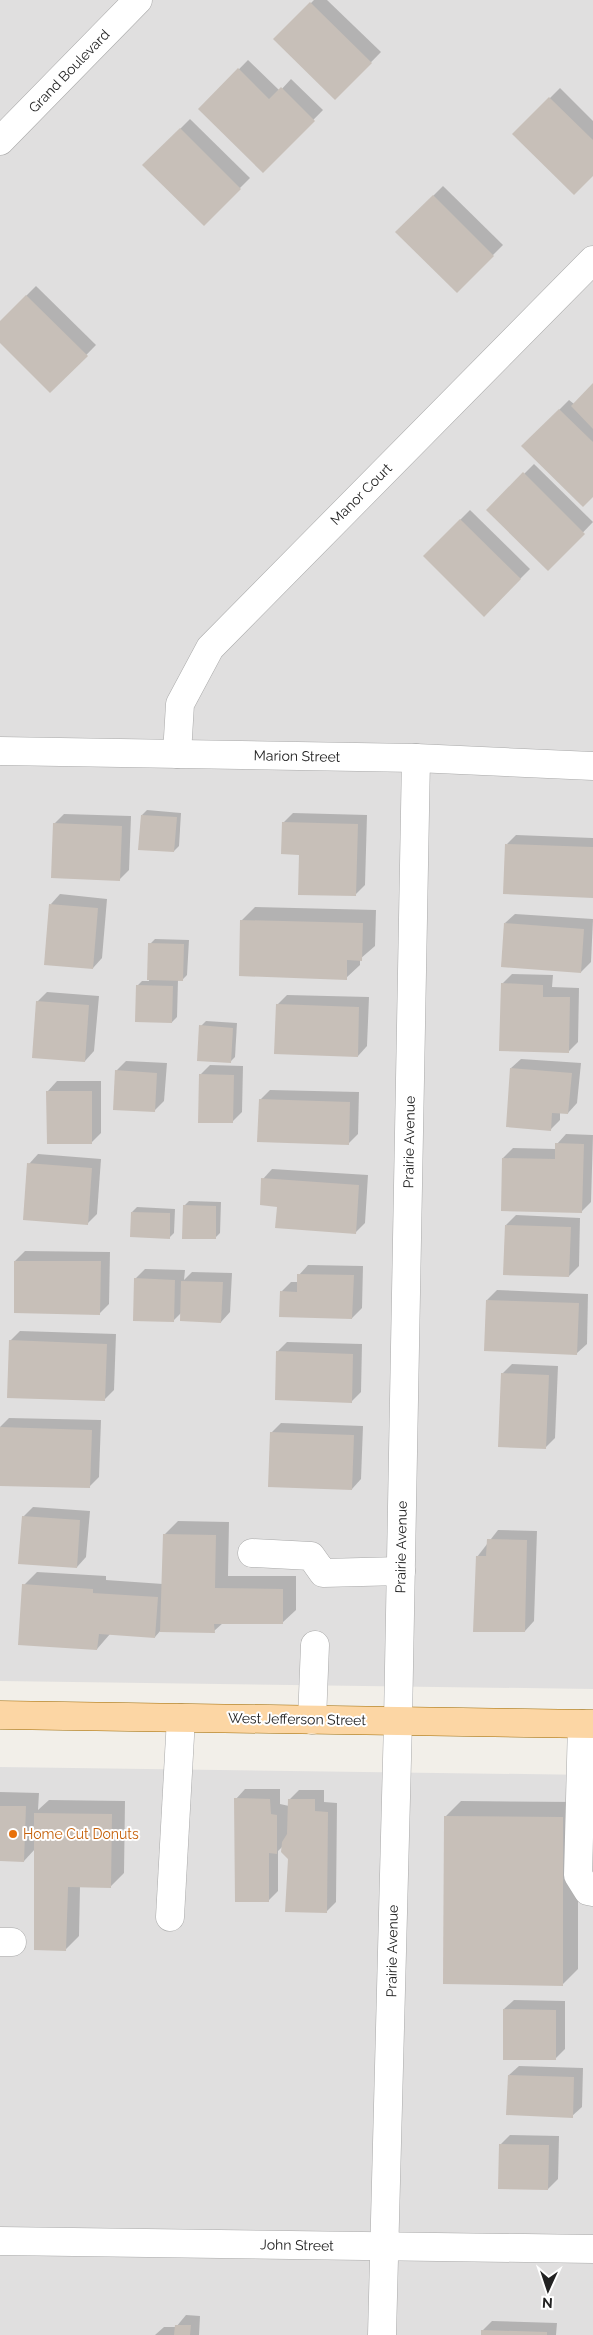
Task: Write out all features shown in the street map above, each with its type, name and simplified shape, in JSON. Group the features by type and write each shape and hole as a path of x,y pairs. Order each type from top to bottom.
{"main road":[{"name":"West Jefferson Street","path":"0,1715 588,1724"}],"street":[{"name":"Grand Boulevard","path":"0,141 138,0"},
{"name":"Manor Court","path":"177,754 180,704 210,648 593,260"},
{"name":"Marion Street","path":"0,751 416,758 593,766"},
{"name":"Prairie Avenue","path":"382,2335 398,1721 416,758"},
{"path":"252,1553 311,1556 324,1573 401,1571"},
{"path":"312,1720 315,1645"},
{"path":"170,1917 181,1718"},
{"path":"588,1724 578,1875 588,1891 593,1892"},
{"name":"John Street","path":"0,2241 593,2250"}],"shaded area":[{"path":"0,0 593,0 593,1689 0,1681"},
{"path":"0,1767 593,1775 593,2335 0,2335"}],"building":[{"path":"310,2 372,63 335,100 273,39"},
{"path":"238,68 269,99 281,87 315,121 263,173 198,109"},
{"path":"549,97 593,140 593,176 574,195 512,134"},
{"path":"180,128 241,189 204,226 142,165"},
{"path":"433,195 494,256 457,293 395,232"},
{"path":"26,295 88,356 50,393 0,343 0,321"},
{"path":"593,383 593,429 571,406"},
{"path":"559,409 593,442 593,497 583,507 521,446"},
{"path":"523,472 585,534 548,571 486,510"},
{"path":"460,519 521,579 484,617 423,556"},
{"path":"141,815 177,817 174,852 138,850"},
{"path":"282,822 358,824 356,896 298,895 299,855 281,854"},
{"path":"53,823 122,826 120,881 51,878"},
{"path":"505,844 593,847 593,898 503,894"},
{"path":"49,904 98,908 93,969 44,965"},
{"path":"240,920 363,923 362,961 347,960 347,980 239,976"},
{"path":"504,923 584,929 581,973 501,967"},
{"path":"148,943 184,944 183,981 147,980"},
{"path":"501,983 543,985 543,997 570,997 569,1053 499,1051"},
{"path":"136,985 173,986 172,1023 135,1022"},
{"path":"36,1001 89,1005 85,1062 32,1058"},
{"path":"276,1004 359,1007 358,1057 274,1054"},
{"path":"199,1025 233,1028 231,1063 197,1061"},
{"path":"510,1068 572,1073 568,1114 552,1113 551,1131 506,1127"},
{"path":"115,1070 157,1073 155,1112 113,1110"},
{"path":"199,1074 234,1075 233,1123 198,1123"},
{"path":"46,1091 92,1091 92,1144 47,1144"},
{"path":"259,1099 350,1102 349,1145 257,1142"},
{"path":"555,1143 584,1144 582,1213 501,1211 502,1158 555,1159"},
{"path":"27,1163 92,1168 88,1225 23,1220"},
{"path":"261,1178 359,1185 356,1234 275,1228 277,1207 260,1205"},
{"path":"183,1205 216,1206 216,1239 182,1239"},
{"path":"131,1212 170,1213 170,1239 130,1237"},
{"path":"505,1225 571,1227 569,1277 503,1275"},
{"path":"14,1261 101,1261 100,1315 14,1313"},
{"path":"297,1274 354,1275 352,1319 279,1317 280,1291 297,1292"},
{"path":"134,1278 175,1280 174,1322 133,1321"},
{"path":"181,1281 223,1282 221,1323 180,1321"},
{"path":"486,1300 579,1303 577,1355 484,1351"},
{"path":"9,1340 107,1344 105,1401 7,1398"},
{"path":"276,1351 353,1354 352,1403 275,1400"},
{"path":"501,1373 549,1375 546,1449 498,1447"},
{"path":"0,1427 92,1430 90,1488 0,1486"},
{"path":"270,1432 354,1435 352,1490 268,1487"},
{"path":"22,1516 80,1520 77,1568 18,1564"},
{"path":"163,1534 216,1535 215,1588 283,1589 283,1624 214,1624 215,1633 160,1632"},
{"path":"487,1539 527,1540 525,1632 473,1632 476,1556 486,1556"},
{"path":"22,1584 93,1589 93,1593 158,1597 155,1638 99,1634 97,1650 18,1645"},
{"path":"234,1798 270,1799 271,1814 277,1815 277,1854 269,1853 269,1902 235,1902"},
{"path":"288,1799 315,1799 315,1811 328,1812 327,1913 285,1912 288,1859 281,1852 282,1842 287,1834"},
{"name":"Home Cut Donuts","path":"0,1806 26,1806 24,1862 0,1861"},
{"path":"34,1813 112,1814 111,1888 68,1887 66,1951 34,1950"},
{"path":"444,1816 563,1817 563,1986 443,1984"},
{"path":"503,2009 556,2010 556,2060 503,2060"},
{"path":"508,2075 574,2077 573,2118 506,2115"},
{"path":"499,2144 549,2145 548,2190 498,2189"},
{"path":"175,2325 191,2325 190,2335 174,2335"},
{"path":"481,2330 547,2332 547,2335 481,2335"}],"place":[{"name":"Home Cut Donuts","path":"13,1834"}]}
